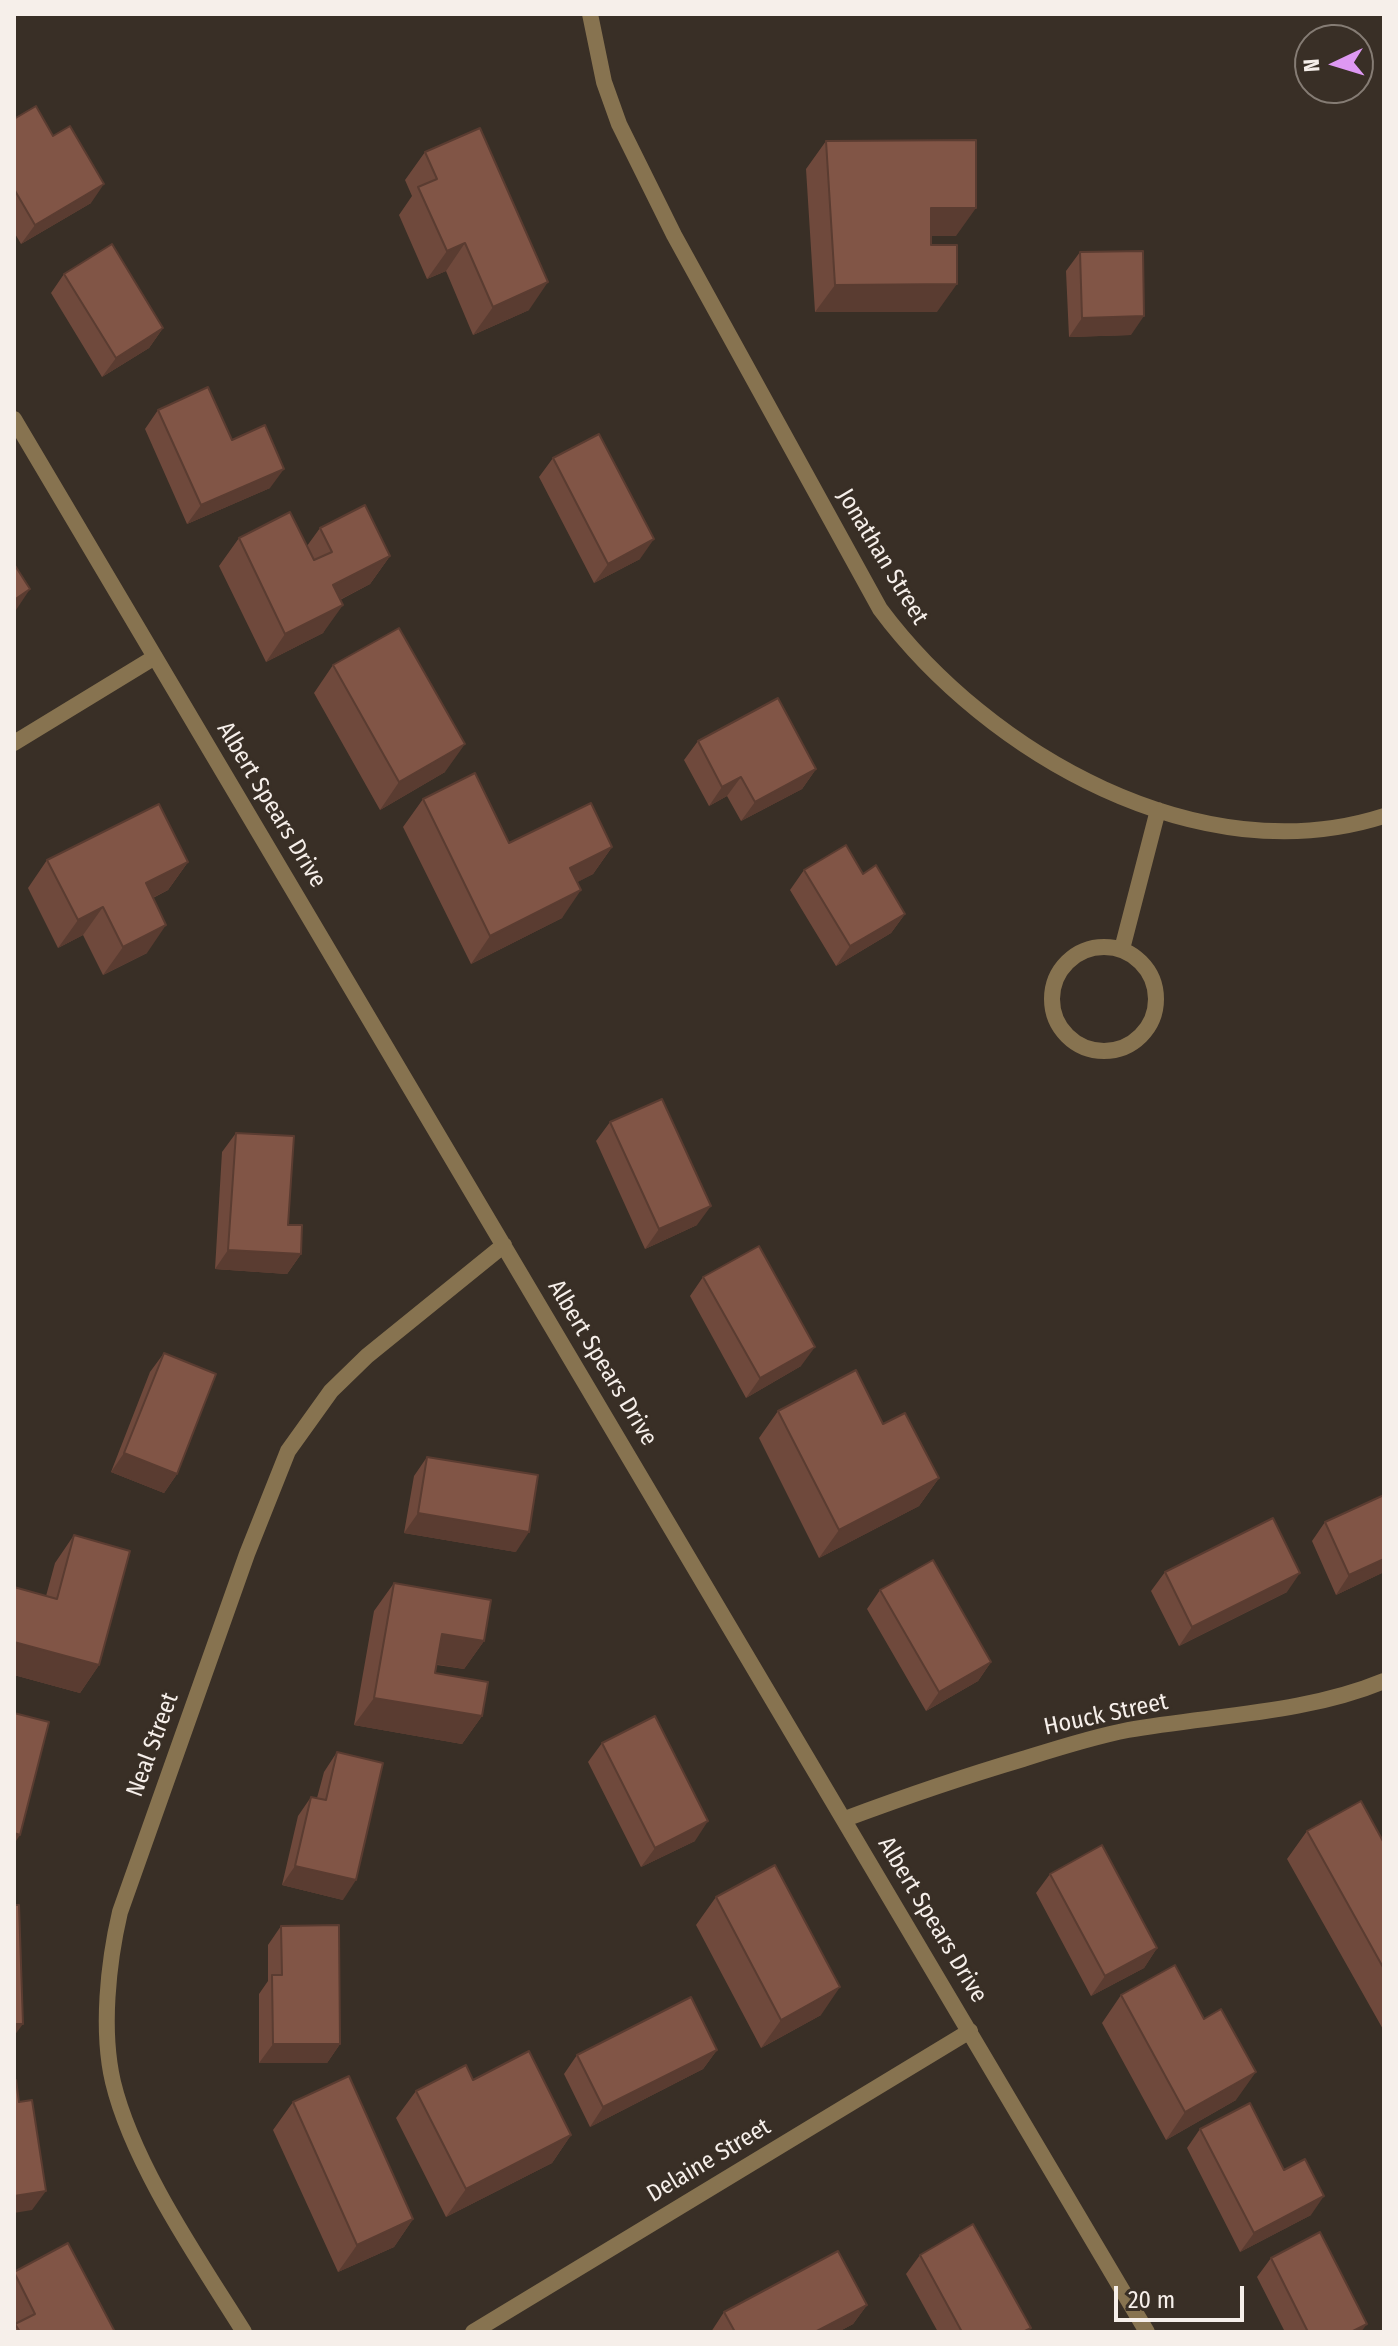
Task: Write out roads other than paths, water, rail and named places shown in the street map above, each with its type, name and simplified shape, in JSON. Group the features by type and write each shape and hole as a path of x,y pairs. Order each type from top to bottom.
{"street":[{"name":"Jonathan Street","path":"590,14 604,82 632,152 674,235 880,609 907,645 970,706 1000,728 1096,786 1158,810 1221,827 1271,831 1326,830 1384,816"},
{"name":"Albert Spears Drive","path":"14,419 1147,2332"},
{"path":"14,743 155,657"},
{"path":"1122,949 1158,810"},
{"path":"1102,946 1122,949 1144,965 1154,982 1157,1002 1152,1022 1140,1038 1123,1049 1103,1052 1084,1048 1067,1037 1055,1019 1051,1000 1055,980 1066,963 1083,951 1102,946"},
{"name":"Neal Street","path":"244,2332 188,2242 138,2150 114,2084 108,2030 112,1947 120,1912 247,1554 288,1451 331,1391 367,1356 504,1245"},
{"name":"Houck Street","path":"845,1819 929,1787 1077,1743 1127,1731 1309,1703 1384,1681"},
{"name":"Delaine Street","path":"473,2332 970,2031"}]}
